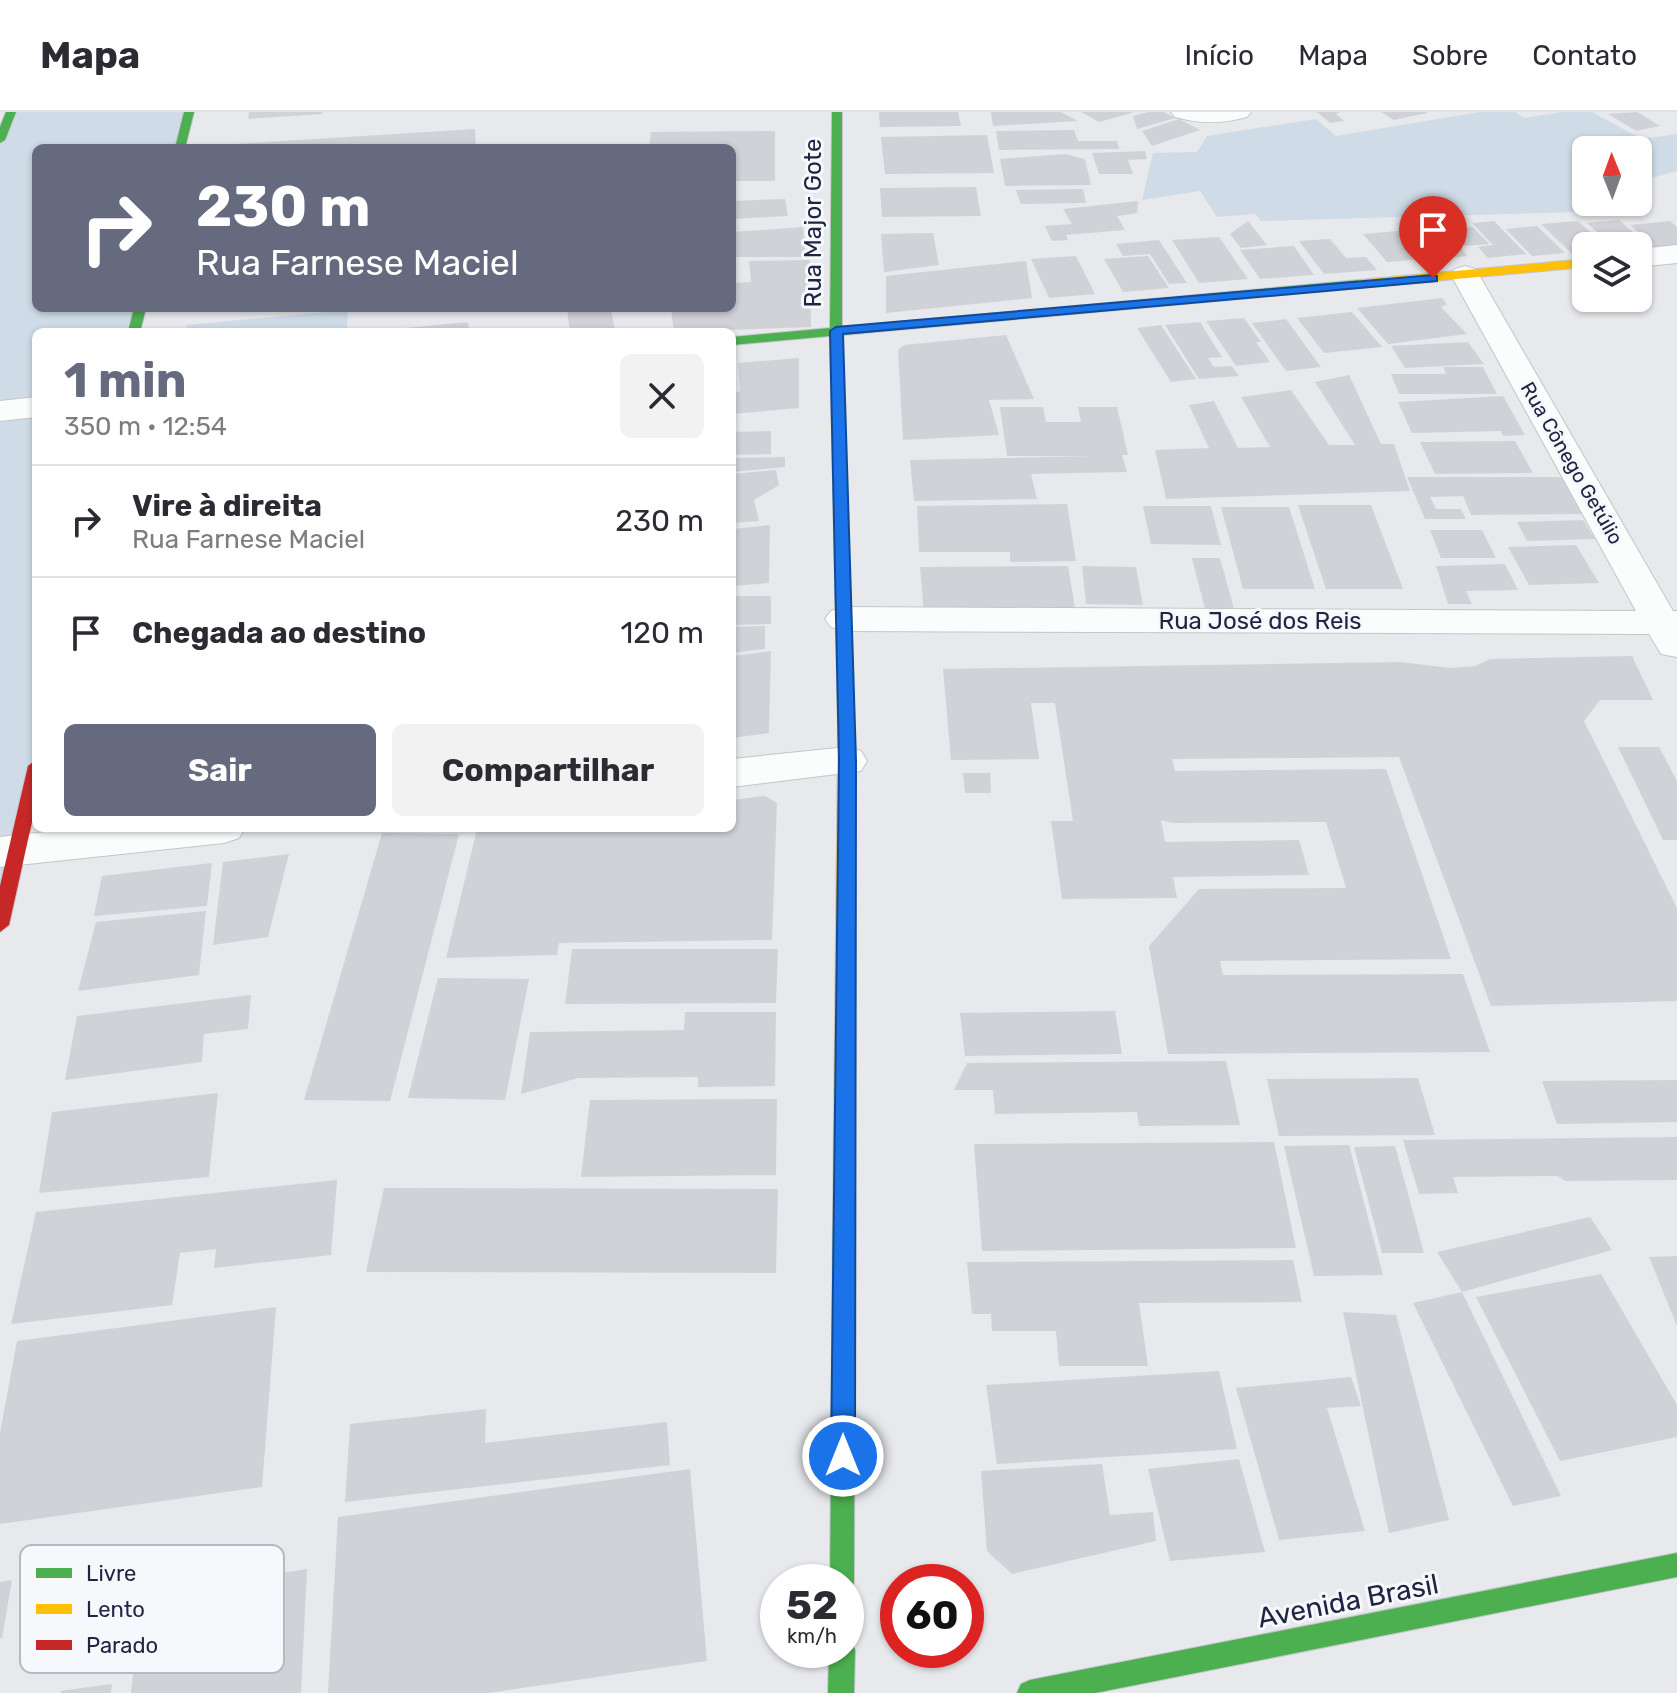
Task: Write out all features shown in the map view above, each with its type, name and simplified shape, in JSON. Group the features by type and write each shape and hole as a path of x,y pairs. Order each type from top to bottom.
{"main road":[{"path":"0,140 11,112"},
{"path":"181,144 189,112"},
{"name":"Rua Major Gote","path":"837,112 836,331 847,761 842,1564"},
{"path":"736,341 1572,264"},
{"path":"0,925 9,851 32,779"},
{"name":"Avenida Brasil","path":"1030,1693 1677,1565"},
{"path":"841,1693 842,1668"}],"street":[{"path":"1184,112 1200,116 1238,112"},
{"path":"1652,257 1677,254"},
{"name":"Rua Cônego Getúlio","path":"1465,275 1673,633"},
{"path":"0,411 32,407"},
{"name":"Rua José dos Reis","path":"844,619 1673,633"},
{"path":"736,773 847,761"},
{"path":"9,851 187,832"}],"shaded area":[{"path":"11,112 189,112 181,144 32,144 32,312 139,312 135,328 32,328 32,784 0,925 0,140"},
{"path":"1480,112 1515,112 1524,118 1563,112 1592,112 1636,136 1572,136 1572,212 1261,221 1255,214 1217,217 1200,191 1142,200 1153,153 1197,152 1207,136 1316,119 1336,136"},
{"path":"1677,134 1677,171 1652,178 1652,138"},
{"path":"348,312 347,328 187,328 187,325"}],"building":[{"path":"249,112 322,112 322,114 248,119"},
{"path":"879,112 958,112 961,126 880,127"},
{"path":"991,112 1061,112 1078,121 993,126"},
{"path":"1081,112 1131,112 1132,113 1099,122"},
{"path":"1164,112 1175,118 1137,129 1133,116"},
{"path":"1317,112 1340,112 1336,114 1344,121 1330,123"},
{"path":"1381,112 1427,112 1427,113 1394,120"},
{"path":"1637,112 1660,126 1636,131 1608,114"},
{"path":"1179,119 1200,130 1152,146 1142,131"},
{"path":"475,129 476,144 235,144"},
{"path":"1074,130 1078,141 1117,141 1119,149 999,150 996,131"},
{"path":"775,131 775,181 736,181 736,144 650,144 651,132"},
{"path":"987,135 994,173 885,174 881,137"},
{"path":"1145,151 1147,159 1128,160 1133,174 1099,174 1092,153"},
{"path":"1065,154 1085,159 1091,185 1005,186 1000,159"},
{"path":"976,187 981,216 882,217 880,188"},
{"path":"1083,189 1086,203 1021,204 1016,190"},
{"path":"785,199 788,216 736,219 736,201"},
{"path":"1138,201 1137,213 1117,216 1125,230 1066,235 1068,240 1052,241 1045,226 1072,224 1063,209"},
{"path":"1619,220 1633,232 1597,232 1587,223"},
{"path":"1248,221 1267,245 1241,248 1230,234"},
{"path":"1494,221 1526,254 1488,258 1478,247 1493,245 1472,223"},
{"path":"1578,221 1590,232 1572,232 1572,254 1541,224"},
{"path":"1670,221 1677,227 1677,245 1656,248 1652,244 1652,232 1638,232 1630,225"},
{"path":"1537,226 1565,253 1532,256 1506,229"},
{"path":"803,227 806,257 736,257 736,232"},
{"path":"1473,227 1489,244 1465,246 1449,230"},
{"path":"1444,230 1468,256 1431,260 1407,233"},
{"path":"1398,231 1422,259 1387,262 1363,234"},
{"path":"933,233 939,265 884,272 881,234"},
{"path":"1219,237 1248,279 1199,283 1172,240"},
{"path":"1330,239 1346,258 1366,257 1377,270 1324,274 1299,241"},
{"path":"1159,240 1187,283 1169,284 1150,254 1123,256 1116,244"},
{"path":"1294,246 1314,275 1260,279 1240,250"},
{"path":"1076,256 1095,294 1049,298 1031,259"},
{"path":"1148,256 1169,288 1123,292 1104,259"},
{"path":"810,260 811,327 674,328 672,312 736,312 736,283 751,282 749,261"},
{"path":"1026,261 1032,298 886,313 886,276"},
{"path":"1442,298 1447,304 1441,307 1467,334 1388,344 1357,308"},
{"path":"568,312 612,312 614,328 570,328"},
{"path":"1352,312 1382,347 1324,353 1297,318"},
{"path":"1244,318 1261,342 1256,342 1270,362 1236,366 1206,321"},
{"path":"1286,319 1321,367 1286,371 1252,323"},
{"path":"468,322 469,328 406,328"},
{"path":"1200,322 1222,357 1208,358 1214,367 1232,366 1239,376 1199,379 1165,325"},
{"path":"1161,325 1196,379 1171,382 1137,328"},
{"path":"1006,335 1034,399 989,400 999,435 903,440 898,350 904,345"},
{"path":"1468,342 1484,364 1405,368 1391,346"},
{"path":"799,358 799,408 736,414 736,392 740,391 738,363"},
{"path":"1443,367 1483,367 1497,394 1399,394 1391,374 1446,374"},
{"path":"1349,375 1381,444 1394,444 1410,491 1166,499 1155,450 1209,448 1189,405 1214,401 1238,448 1270,447 1241,397 1291,390 1329,445 1355,445 1315,382"},
{"path":"1503,396 1525,435 1503,436 1501,431 1412,433 1398,402"},
{"path":"1000,407 1043,407 1046,422 1081,422 1078,407 1117,407 1128,455 1122,455 1127,472 1031,474 1037,499 914,501 910,460 1092,456 1007,456"},
{"path":"771,431 771,454 736,455 736,432"},
{"path":"1515,441 1533,473 1435,474 1420,442"},
{"path":"785,457 785,467 736,472 736,458"},
{"path":"776,470 779,485 754,500 759,521 736,523 736,474"},
{"path":"1407,477 1564,477 1584,514 1471,515 1463,496 1430,497 1436,509 1461,509 1466,519 1425,519"},
{"path":"1067,504 1076,561 1010,562 1010,552 919,552 917,506"},
{"path":"1298,505 1371,505 1403,589 1326,589"},
{"path":"1143,506 1211,506 1221,545 1151,544"},
{"path":"1221,507 1289,507 1315,589 1243,589"},
{"path":"1583,520 1595,539 1527,541 1517,522"},
{"path":"770,525 769,583 736,586 736,529"},
{"path":"1430,530 1482,530 1496,558 1441,558"},
{"path":"1576,545 1599,583 1529,585 1508,547"},
{"path":"1192,558 1220,558 1234,609 1205,609"},
{"path":"1505,564 1518,590 1466,591 1472,604 1448,604 1436,566"},
{"path":"1068,566 1076,614 924,615 920,567"},
{"path":"1082,566 1136,567 1143,605 1086,604"},
{"path":"736,596 771,596 771,624 736,625"},
{"path":"765,626 765,649 736,653 736,627"},
{"path":"771,651 769,733 736,737 736,655"},
{"path":"1632,656 1653,700 1600,700 1584,721 1677,908 1677,1001 1491,1006 1399,757 1172,759 1175,771 1386,769 1451,959 1220,961 1223,975 1463,974 1490,1052 1168,1054 1149,946 1199,889 1346,888 1326,822 1173,823 1161,820 1165,842 1299,840 1309,875 1173,877 1177,898 1062,899 1051,821 1073,821 1055,703 1031,703 1039,759 951,760 943,669 1400,662 1450,668 1475,666 1490,659"},
{"path":"1618,747 1659,747 1677,781 1677,840 1663,840"},
{"path":"963,773 990,773 991,793 965,793"},
{"path":"765,796 777,803 772,940 559,943 557,955 446,958 476,832 736,832 736,800"},
{"path":"382,833 459,834 390,1101 304,1100"},
{"path":"289,854 268,937 213,945 223,862"},
{"path":"212,863 207,906 94,916 102,876"},
{"path":"206,911 199,975 78,991 96,922"},
{"path":"572,949 778,949 776,1003 565,1004"},
{"path":"438,978 529,979 505,1100 408,1098"},
{"path":"251,995 248,1029 204,1034 202,1062 65,1080 77,1016"},
{"path":"1115,1011 1122,1054 965,1056 960,1013"},
{"path":"685,1012 776,1012 775,1086 698,1087 698,1077 578,1078 521,1094 530,1032 684,1030"},
{"path":"1226,1061 1240,1125 1139,1126 1137,1112 995,1114 993,1090 954,1090 967,1063"},
{"path":"1418,1078 1435,1135 1279,1136 1267,1079"},
{"path":"1677,1080 1677,1122 1557,1124 1542,1081"},
{"path":"218,1093 209,1177 39,1193 52,1112"},
{"path":"777,1099 776,1175 581,1177 590,1100"},
{"path":"1677,1137 1677,1180 1565,1181 1558,1176 1453,1177 1458,1193 1419,1194 1403,1140"},
{"path":"1274,1142 1296,1248 982,1251 974,1144"},
{"path":"1349,1145 1383,1275 1314,1276 1284,1146"},
{"path":"1395,1146 1424,1253 1382,1253 1354,1147"},
{"path":"337,1180 331,1255 214,1268 216,1249 180,1253 172,1305 11,1324 36,1212"},
{"path":"384,1188 778,1189 776,1273 366,1272"},
{"path":"1590,1217 1612,1250 1462,1292 1437,1252"},
{"path":"1677,1256 1677,1326 1649,1257"},
{"path":"1293,1260 1302,1302 1139,1303 1148,1366 1059,1366 1056,1331 992,1331 991,1314 972,1314 967,1262"},
{"path":"1601,1274 1677,1405 1677,1437 1560,1461 1476,1297"},
{"path":"1462,1292 1561,1496 1513,1506 1413,1303"},
{"path":"276,1307 262,1487 0,1524 0,1433 17,1341"},
{"path":"1343,1312 1396,1315 1449,1520 1389,1533"},
{"path":"1219,1371 1237,1449 997,1464 986,1385"},
{"path":"1351,1377 1361,1406 1327,1408 1365,1531 1279,1540 1236,1388"},
{"path":"486,1409 485,1443 667,1422 670,1465 345,1502 350,1424"},
{"path":"1239,1459 1265,1552 1170,1561 1148,1469"},
{"path":"1102,1464 1110,1515 1153,1512 1156,1541 1012,1574 987,1551 981,1471"},
{"path":"690,1469 707,1661 488,1693 328,1693 338,1517"},
{"path":"307,1569 301,1693 131,1693 133,1673 284,1673 284,1573"},
{"path":"12,1580 2,1638 0,1638 0,1582"},
{"path":"112,1684 111,1693 60,1691"}],"traffic: fast":[{"path":"0,140 11,112"},
{"path":"181,144 189,112"},
{"path":"837,112 836,331 846,726"},
{"path":"736,341 1359,284"},
{"path":"135,328 139,312"},
{"path":"842,1564 844,1220"},
{"path":"1030,1693 1677,1565"},
{"path":"841,1693 842,1668"}],"traffic: slow":[{"path":"1359,284 1572,264"},
{"path":"844,1220 846,726"}],"traffic: jam":[{"path":"0,925 32,784"}],"route":[{"path":"843,1456 847,761 836,331 1433,278"}]}
